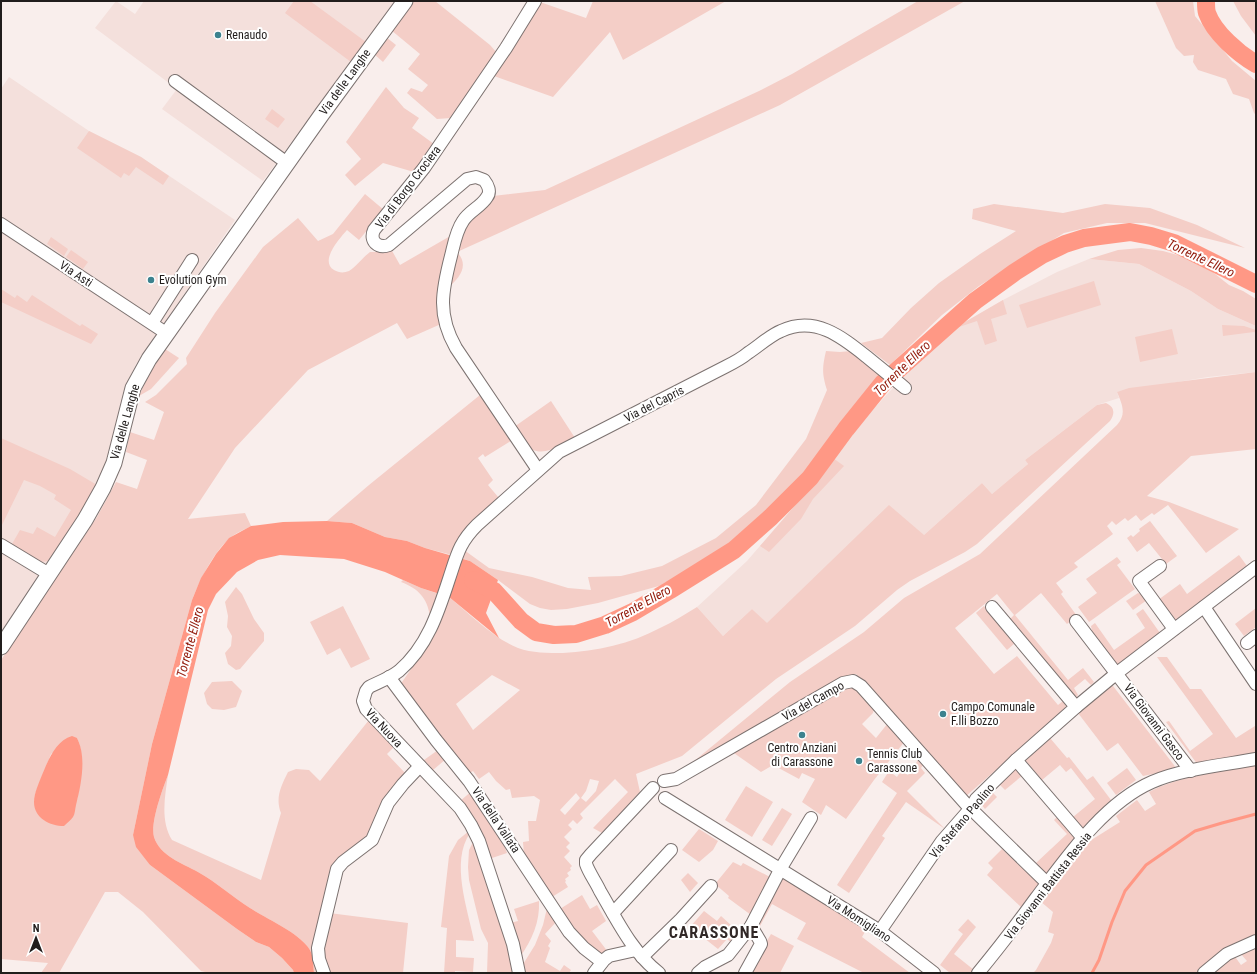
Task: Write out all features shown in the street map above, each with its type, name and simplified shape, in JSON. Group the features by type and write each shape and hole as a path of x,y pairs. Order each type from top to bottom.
{"main road":[{"name":"Via delle Langhe","path":"1,648 96,502 114,463 133,388 142,370 166,333 404,1"}],"street":[{"name":"Via di Borgo Crociera","path":"535,1 506,48 424,168 372,234 377,245 389,245 467,179 476,176 484,180 489,189 487,197 466,216 457,232 443,290 443,314 448,335 538,470"},
{"path":"175,81 287,164"},
{"name":"Via Asti","path":"1,224 166,333"},
{"path":"152,323 192,260"},
{"name":"Via del Capris","path":"538,470 559,452 725,367 748,354 780,331 792,327 805,326 822,328 840,336 905,388"},
{"name":"Via Nuova","path":"519,973 513,944 475,832 460,808 364,706 363,701 366,691 369,688 401,668 421,647 444,597 462,542 470,532 538,470"},
{"path":"1,545 49,574"},
{"path":"1160,566 1139,581 1174,629"},
{"name":"Via Stefano Paolino","path":"880,931 942,841 970,810 976,799 1016,760 1117,673 1256,567"},
{"path":"992,607 1076,707"},
{"path":"1204,607 1256,684"},
{"path":"1076,621 1117,673"},
{"name":"Via Giovanni Gasco","path":"1117,673 1191,771"},
{"name":"Via della Vallata","path":"389,676 426,728 469,781 569,932 581,945 602,962"},
{"name":"Via del Campo","path":"665,790 843,683 853,681 861,686 970,810 1047,883"},
{"name":"Via Giovanni Battista Ressia","path":"978,973 1004,942 1047,883 1083,838 1118,802 1135,791 1162,778 1256,759"},
{"path":"1016,760 1083,838"},
{"path":"324,973 319,959 318,948 337,869 343,862 372,840 388,803 402,784 420,766"},
{"path":"659,973 643,961 613,913 587,867 586,860 665,790"},
{"name":"Via Momigliano","path":"665,790 781,868 880,931 934,973"},
{"path":"698,973 705,967 728,955 751,926 781,868 811,818"},
{"path":"613,913 671,850"},
{"path":"643,961 711,886"},
{"path":"745,973 761,944 751,926"},
{"path":"1204,973 1227,954 1256,941"},
{"path":"594,973 602,962 609,956 643,961"}],"shaded area":[{"path":"116,1 135,14 144,1 395,1 263,181 162,109 177,89 95,28"},
{"path":"294,1 310,1 366,42 351,62 285,13"},
{"path":"412,1 435,1 490,45 497,53 451,118 437,119 407,93 411,88 422,92 428,85 408,69 420,54 391,30"},
{"path":"593,1 726,1 623,60 610,32 553,97 494,76 540,2 586,18"},
{"path":"918,1 965,1 780,105 457,252 467,224 493,196 545,190 759,91 792,74"},
{"path":"1155,1 1193,1 1195,16 1232,61 1256,81 1256,115 1249,99 1233,94 1226,79 1198,70 1193,62 1194,55 1184,56 1176,48"},
{"path":"1233,1 1256,1 1256,36 1241,16"},
{"path":"386,37 396,45 383,62 374,54"},
{"path":"9,77 89,131 141,157 235,220 136,364 123,393 105,466 93,493 1,635 1,89"},
{"path":"386,87 404,108 419,118 412,128 434,144 414,172 383,163 355,186 345,175 361,159 346,142"},
{"path":"272,109 285,119 278,128 265,119"},
{"path":"89,131 141,157 169,176 163,185 136,167 129,176 124,173 121,178 77,148"},
{"path":"365,194 384,210 359,240 347,230 340,238 332,250 329,261 330,266 336,271 349,271 370,252 384,252 391,249 400,265 452,235 441,324 407,339 397,323 308,370 235,448 188,519 245,513 251,526 231,537 223,545 212,559 192,600 152,744 133,835 150,865 237,929 256,942 269,947 282,958 294,973 209,973 201,971 143,912 118,892 105,892 59,973 41,973 48,963 1,959 1,660 97,517 116,482 137,489 147,460 126,452 130,432 154,440 164,412 145,402 156,395 187,364 186,358 215,313 263,247 298,218 318,241 333,234","holes":["77,738 80,745 82,769 77,800 34,802 35,794 51,754"]},
{"path":"994,204 1063,213 1105,204 1150,208 1197,225 1245,248 1145,223 1107,223 1064,233 979,286 942,315 890,365 861,343 882,338 911,308 939,283 1016,231 972,219 973,209"},
{"path":"51,237 68,249 64,256 47,244"},
{"path":"1141,248 1163,251 1181,256 1210,270 1229,285 1256,299 1256,326 1218,309 1191,291 1139,264 1089,259 1118,250"},
{"path":"71,250 88,262 83,269 66,257"},
{"path":"457,252 463,262 462,272 448,288"},
{"path":"1089,259 1139,264 1191,291 1218,309 1256,326 1256,372 1208,377 1117,392 1119,398 1097,405 1025,460 1028,464 992,494 982,483 924,535 813,579 767,624 752,609 723,636 697,607 747,561 805,494 858,426 903,375 953,329 1003,300 1057,272"},
{"path":"1094,281 1101,305 1027,328 1019,305"},
{"path":"1,289 15,298 17,295 27,302 32,295 80,326 82,324 98,334 91,344 1,302"},
{"path":"1003,300 1007,314 991,319 997,341 985,345 977,321 953,329"},
{"path":"1222,325 1244,326 1256,330 1256,333 1223,336"},
{"path":"1172,329 1178,354 1140,362 1135,337"},
{"path":"165,349 179,358 151,389 139,396 148,376"},
{"path":"826,351 851,351 883,375 807,474 766,515 731,546 666,584 598,603 567,609 551,610 530,604 470,561 461,558 464,550 489,568 532,577 568,588 591,590 588,577 621,576 662,566 716,538 756,505 806,439 827,390 823,371"},
{"path":"1256,372 1256,449 1191,456 1147,496 1169,502 1239,529 1206,553 1168,505 1154,515 1152,513 1141,521 1136,515 1128,521 1125,518 1116,525 1112,521 1107,526 1113,534 1074,563 1078,567 1056,583 1063,592 1061,594 1077,616 1067,624 1041,593 1015,615 1068,680 1083,668 1094,682 1091,685 1085,679 1074,688 1078,695 1075,698 1009,620 1014,615 997,594 955,628 994,674 1017,656 1058,705 1063,701 1066,706 1063,711 965,797 856,674 844,677 693,762 790,682 864,632 904,598 980,554 1117,425 1122,417 1123,409 1117,392 1129,388"},
{"path":"480,395 511,441 485,457 483,454 478,458 493,480 488,485 499,498 452,555 425,548 407,541 385,537 352,523 327,521 369,485"},
{"path":"551,401 575,438 550,450 536,451 524,443 514,427"},
{"path":"1106,403 1113,409 1113,416 1110,421 977,544 965,552 910,581 897,590 855,626 776,679 682,756 636,774 640,792 602,833 593,828 628,792 615,779 580,814 583,818 577,824 573,820 568,825 572,829 564,837 570,843 566,847 570,851 564,857 572,866 570,868 571,870 567,873 569,876 565,879 568,887 552,897 524,855 523,842 529,841 528,821 536,821 540,800 534,796 512,798 510,789 506,790 489,772 479,779 473,771 468,774 400,685 418,659 449,597 482,625 509,644 529,651 540,652 576,652 613,646 649,634 697,607 723,636 752,609 767,623 889,505 924,535 982,483 992,494 1028,464 1025,460 1097,405","holes":["492,675 520,690 473,730 456,704","590,779 599,781 596,791 586,802 581,798 586,791","576,793 580,798 565,815 560,810"]},
{"path":"1,438 70,469 97,485 50,561 40,562 12,544 20,530 33,534 37,527 55,537 71,510 54,499 56,495 40,486 24,480 1,527"},
{"path":"833,458 844,466 813,499 801,519 769,552 760,546 805,494"},
{"path":"1150,521 1177,556 1166,564 1149,543 1137,552 1127,538 1131,535 1133,537 1140,531 1139,529"},
{"path":"1239,555 1247,566 1175,622 1158,600 1180,584 1187,594"},
{"path":"1117,557 1121,562 1117,565 1135,589 1089,622 1078,607 1097,593 1086,579"},
{"path":"403,580 439,594 430,616 427,604 421,595 413,588 401,582"},
{"path":"236,587 242,594 254,619 264,633 264,641 240,669 236,670 228,664 225,653 231,646 232,636 227,627 228,616 225,602"},
{"path":"1138,593 1143,595 1147,600 1133,610 1126,601"},
{"path":"343,606 370,659 351,668 340,648 327,655 310,622"},
{"path":"984,606 1015,643 1007,650 976,613"},
{"path":"1256,608 1256,627 1244,636 1235,624"},
{"path":"1143,609 1160,633 1117,665 1092,631 1091,626 1095,623 1114,650 1145,628 1136,614"},
{"path":"1157,657 1167,657 1190,689 1201,689 1236,738 1255,726 1256,754 1198,765 1166,722 1169,721 1190,751 1213,734"},
{"path":"232,681 242,691 236,707 224,710 212,709 207,704 204,693 212,682"},
{"path":"1111,685 1177,769 1143,776 1118,743 1107,751 1078,713"},
{"path":"846,686 855,686 874,709 873,713 862,724 876,738 888,723 905,741 846,819 826,805 821,815 802,802 815,779 802,773 799,779 773,765 761,772 731,751"},
{"path":"369,720 395,746 387,754 407,775 370,837 336,865 320,973 314,973 313,960 310,950 297,936 250,908 205,876 166,854 157,844 154,837 153,831 155,815 168,775 164,808 168,833 172,840 261,880 281,813 279,808 279,797 283,782 288,772 296,769 309,770 320,781"},
{"path":"1050,738 1067,758 1069,757 1087,780 1093,776 1111,800 1083,830 1073,817 1095,799 1071,768 1066,772 1060,765 1042,780 1025,760"},
{"path":"438,750 446,759 433,770 424,760"},
{"path":"918,760 923,765 921,768 925,773 907,791 945,829 906,802 882,836 885,838 849,893 837,885 897,793 882,782 889,771 897,777 901,771 908,775"},
{"path":"1256,765 1256,938 1199,973 1033,973 1051,943 1054,934 1048,932 1053,912 1040,901 1085,844 1120,822 1116,816 1137,800 1145,811 1156,804 1149,792 1187,778"},
{"path":"1017,768 1023,775 1005,790 999,784"},
{"path":"1127,768 1136,780 1116,795 1107,783"},
{"path":"746,786 773,802 752,837 725,820"},
{"path":"472,791 503,843 507,853 489,859 460,801"},
{"path":"991,791 997,797 985,809 981,804"},
{"path":"782,808 792,814 772,846 762,840"},
{"path":"1058,816 1076,837 1047,875 1036,863 1067,834 1054,820"},
{"path":"699,829 718,841 713,850 699,862 682,850"},
{"path":"469,831 470,833 464,845 461,858 461,871 462,886 474,941 456,940 456,957 474,958 473,972 455,971 455,973 444,973 447,928 441,927 449,856 458,840"},
{"path":"474,840 508,939 515,973 487,973 488,943 481,929 469,880 469,850"},
{"path":"1002,849 1040,885 1022,908 987,875 993,868 988,863"},
{"path":"733,862 741,866 743,863 770,877 751,915 728,898 729,896 715,884"},
{"path":"688,873 698,883 690,892 681,880"},
{"path":"783,878 866,930 862,937 910,973 864,973 797,939 806,923 772,904 760,926 758,925"},
{"path":"582,895 590,909 597,905 606,921 592,931 608,952 604,955 598,955 579,936 560,909"},
{"path":"539,901 537,923 528,944 520,957 510,923 518,921 514,909"},
{"path":"547,908 556,922 545,934 551,941 548,946 550,948 545,962 560,971 564,965 571,970 569,973 523,973 522,966 535,945 543,925"},
{"path":"704,911 717,921 721,916 732,926 728,932 737,939 733,944 727,939 718,949 690,927"},
{"path":"329,913 408,923 403,973 328,973 321,959"},
{"path":"968,919 976,927 954,954 974,970 971,973 950,973 940,965 963,934 958,930"},
{"path":"771,934 794,946 780,973 748,973"},
{"path":"1256,944 1256,973 1209,973 1233,954 1241,965 1247,961 1240,953"}],"water":[{"path":"327,521 352,523 385,537 407,541 425,548 470,561 498,580 486,613 499,638 449,597 421,588 385,572 344,559 280,555 258,560 237,572 216,594 208,610 168,775 155,815 153,831 154,837 157,844 166,854 205,876 250,908 303,941 311,953 314,973 294,973 282,958 269,947 256,942 237,929 150,865 136,847 133,835 152,744 192,600 201,578 216,554 229,538 251,526 283,522"},
{"path":"72,736 77,738 82,754 80,789 74,816 64,826 59,826 48,823 40,817 35,808 34,799 42,775 53,752 61,742"}],"waterway":[{"name":"Torrente Ellero","path":"1206,1 1207,13 1215,28 1235,49 1256,64"},
{"name":"Torrente Ellero","path":"473,580 494,591 521,621 536,632 554,635 576,634 605,625 633,612 734,550 771,517 810,478 846,429 883,383 975,301 1015,272 1042,255 1065,244 1084,238 1130,232 1151,236 1174,243 1256,284"},
{"path":"1092,973 1099,960 1112,922 1125,891 1146,865 1195,831 1256,814"}],"place":[{"name":"Renaudo","path":"218,35"},
{"name":"Evolution Gym","path":"151,280"},
{"name":"Campo Comunale F.lli Bozzo","path":"943,714"},
{"name":"Centro Anziani di Carassone","path":"802,735"},
{"name":"Tennis Club Carassone","path":"859,761"}],"district":[{"name":"CARASSONE","path":"714,932"}]}
